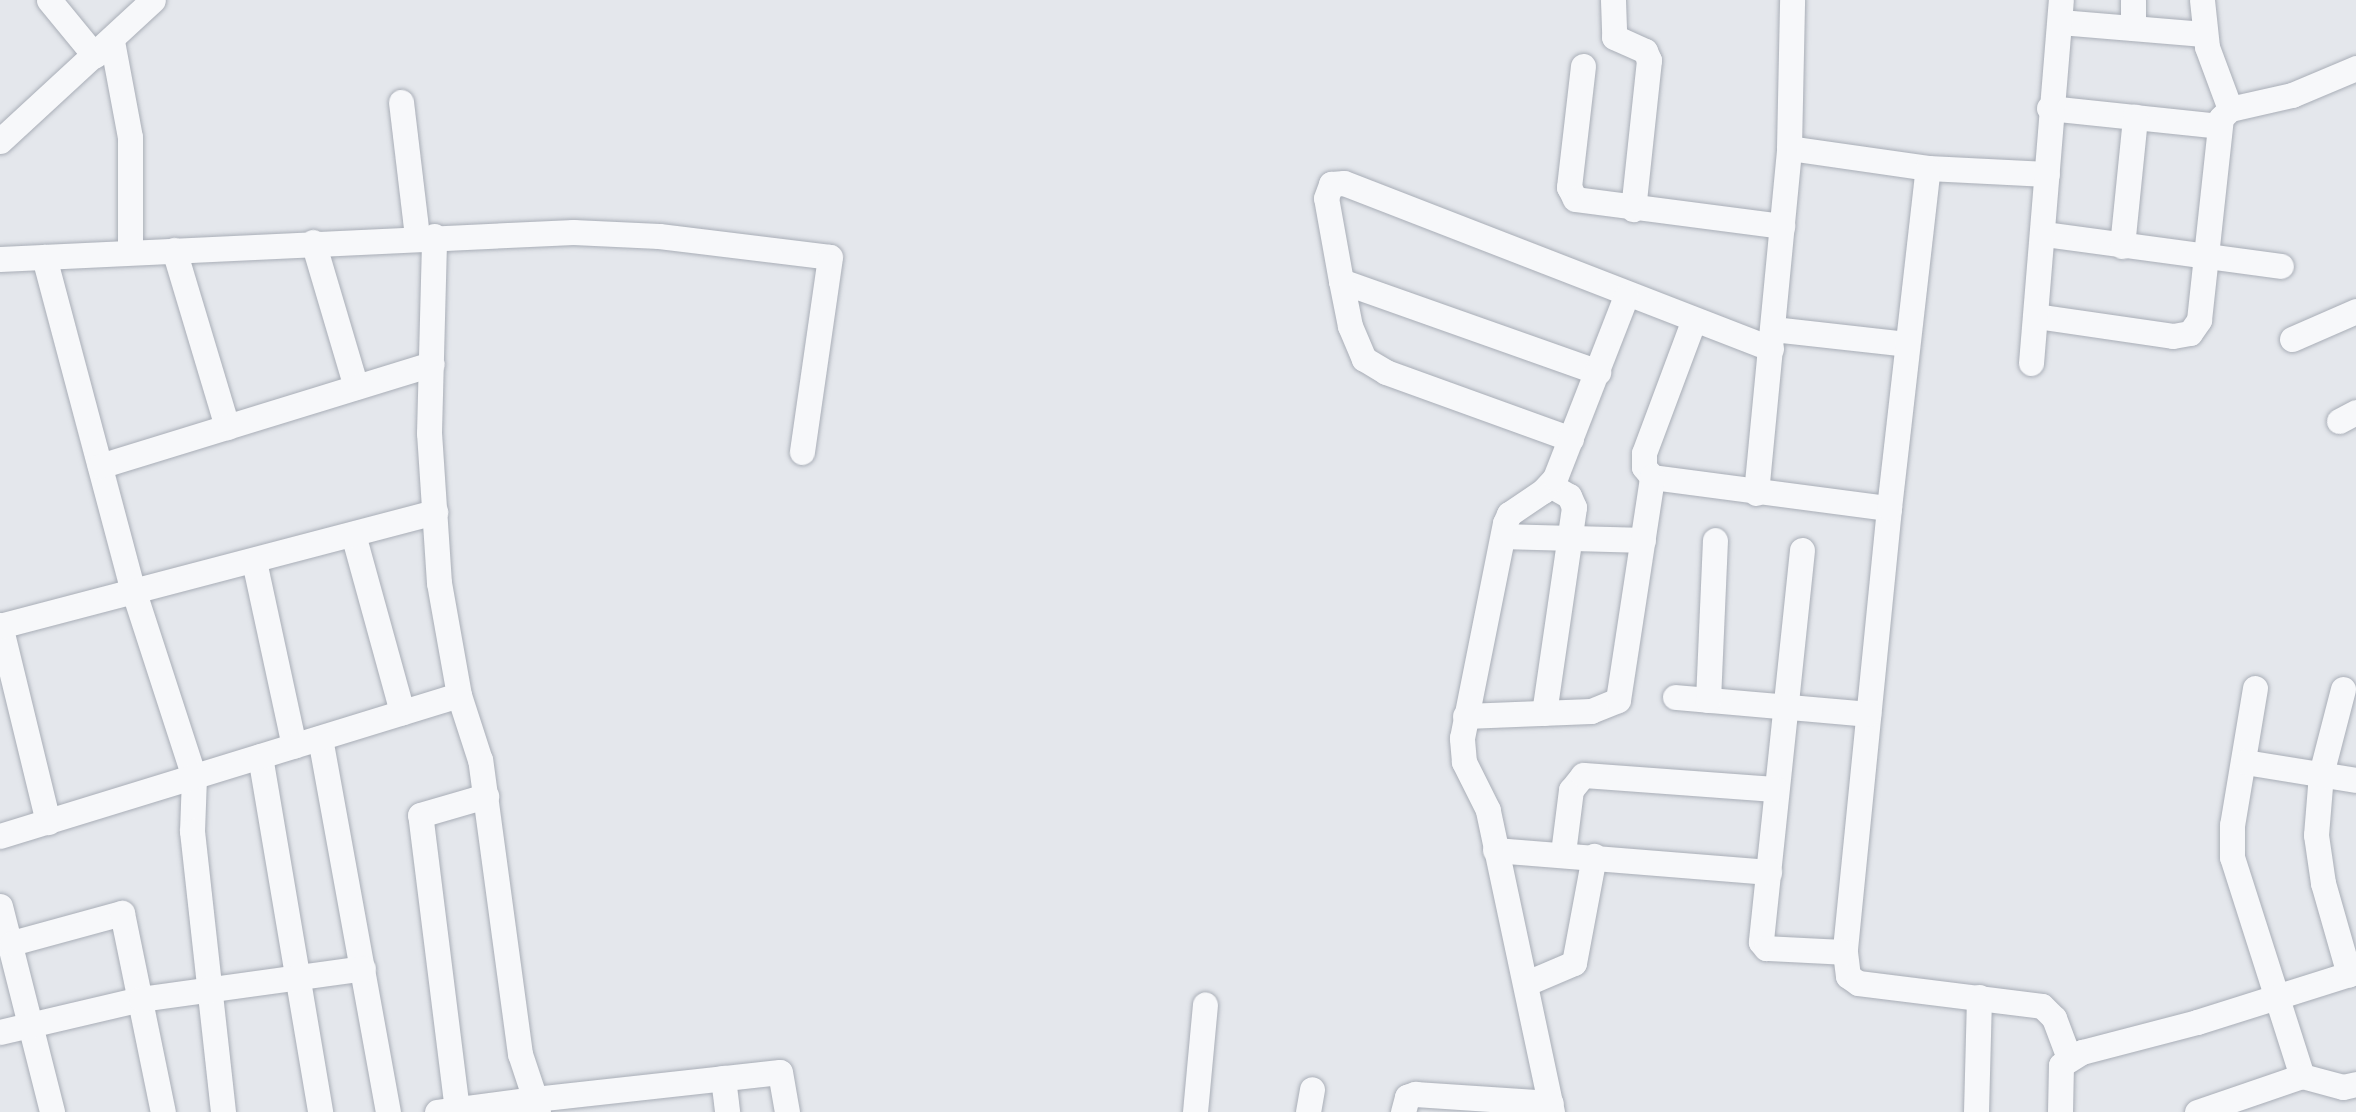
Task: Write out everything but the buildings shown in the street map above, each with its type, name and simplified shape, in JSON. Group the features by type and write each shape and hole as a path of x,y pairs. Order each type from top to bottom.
{"street":[{"path":"49,0 103,48 130,137 130,252"},
{"path":"0,140 153,0"},
{"path":"1613,0 1614,37 1644,51 1648,60 1633,209"},
{"path":"1756,493 1789,148 1792,0"},
{"path":"2133,0 2133,28"},
{"path":"2036,316 2173,336 2190,333 2198,320 2224,117 2204,34 2202,0"},
{"path":"2032,364 2045,234 2049,108 2060,11 2133,28 2204,34"},
{"path":"1584,66 1571,194 1580,202 1782,226"},
{"path":"2049,108 2136,117 2224,117 2356,68"},
{"path":"400,102 425,236 432,364 429,433 440,584 459,695 474,732 486,796 520,1054 537,1106"},
{"path":"2122,246 2136,117"},
{"path":"1789,148 1928,168 2047,174"},
{"path":"1928,168 1889,508 1846,972 1853,982 2042,1006 2054,1018 2069,1058"},
{"path":"1570,439 1373,367 1357,347 1326,198 1328,188 1339,182 1693,322 1772,340 1906,344"},
{"path":"0,259 573,232 659,236 830,257 802,452"},
{"path":"2045,234 2281,266"},
{"path":"313,242 356,387"},
{"path":"174,250 227,427"},
{"path":"44,257 134,592 194,777 192,830 222,1112"},
{"path":"1342,281 1598,372"},
{"path":"1403,1112 1407,1097 1416,1094 1551,1108 1488,810 1462,750 1509,514 1550,486 1626,296"},
{"path":"2292,340 2356,311"},
{"path":"1693,322 1644,453 1644,467 1652,477 1889,508"},
{"path":"100,466 432,364"},
{"path":"1466,716 1602,710 1618,700 1652,477"},
{"path":"1544,713 1574,503 1550,486"},
{"path":"48,822 0,626 434,512"},
{"path":"353,534 402,712"},
{"path":"1502,536 1643,540"},
{"path":"1708,700 1715,540"},
{"path":"1802,550 1775,789 1763,947 1845,952"},
{"path":"254,560 294,746"},
{"path":"2255,688 2232,824 2232,857 2302,1076"},
{"path":"2060,1112 2059,1074 2069,1058 2352,973 2318,856 2321,774 2343,689"},
{"path":"0,836 459,695"},
{"path":"1675,696 1868,714"},
{"path":"320,738 388,1112"},
{"path":"260,756 320,1112"},
{"path":"2245,762 2356,780"},
{"path":"1563,853 1571,790 1583,775 1775,789"},
{"path":"486,796 420,815 447,1111 651,1099 723,1078 780,1072 787,1112"},
{"path":"1495,850 1768,872"},
{"path":"1527,983 1574,962 1594,856"},
{"path":"0,906 52,1112"},
{"path":"12,944 122,913 163,1112"},
{"path":"0,1032 141,1000 363,968"},
{"path":"1976,1112 1979,997"},
{"path":"1195,1112 1206,1004"},
{"path":"2197,1112 2302,1076 2344,1087 2356,1084"},
{"path":"723,1078 727,1112"}]}
